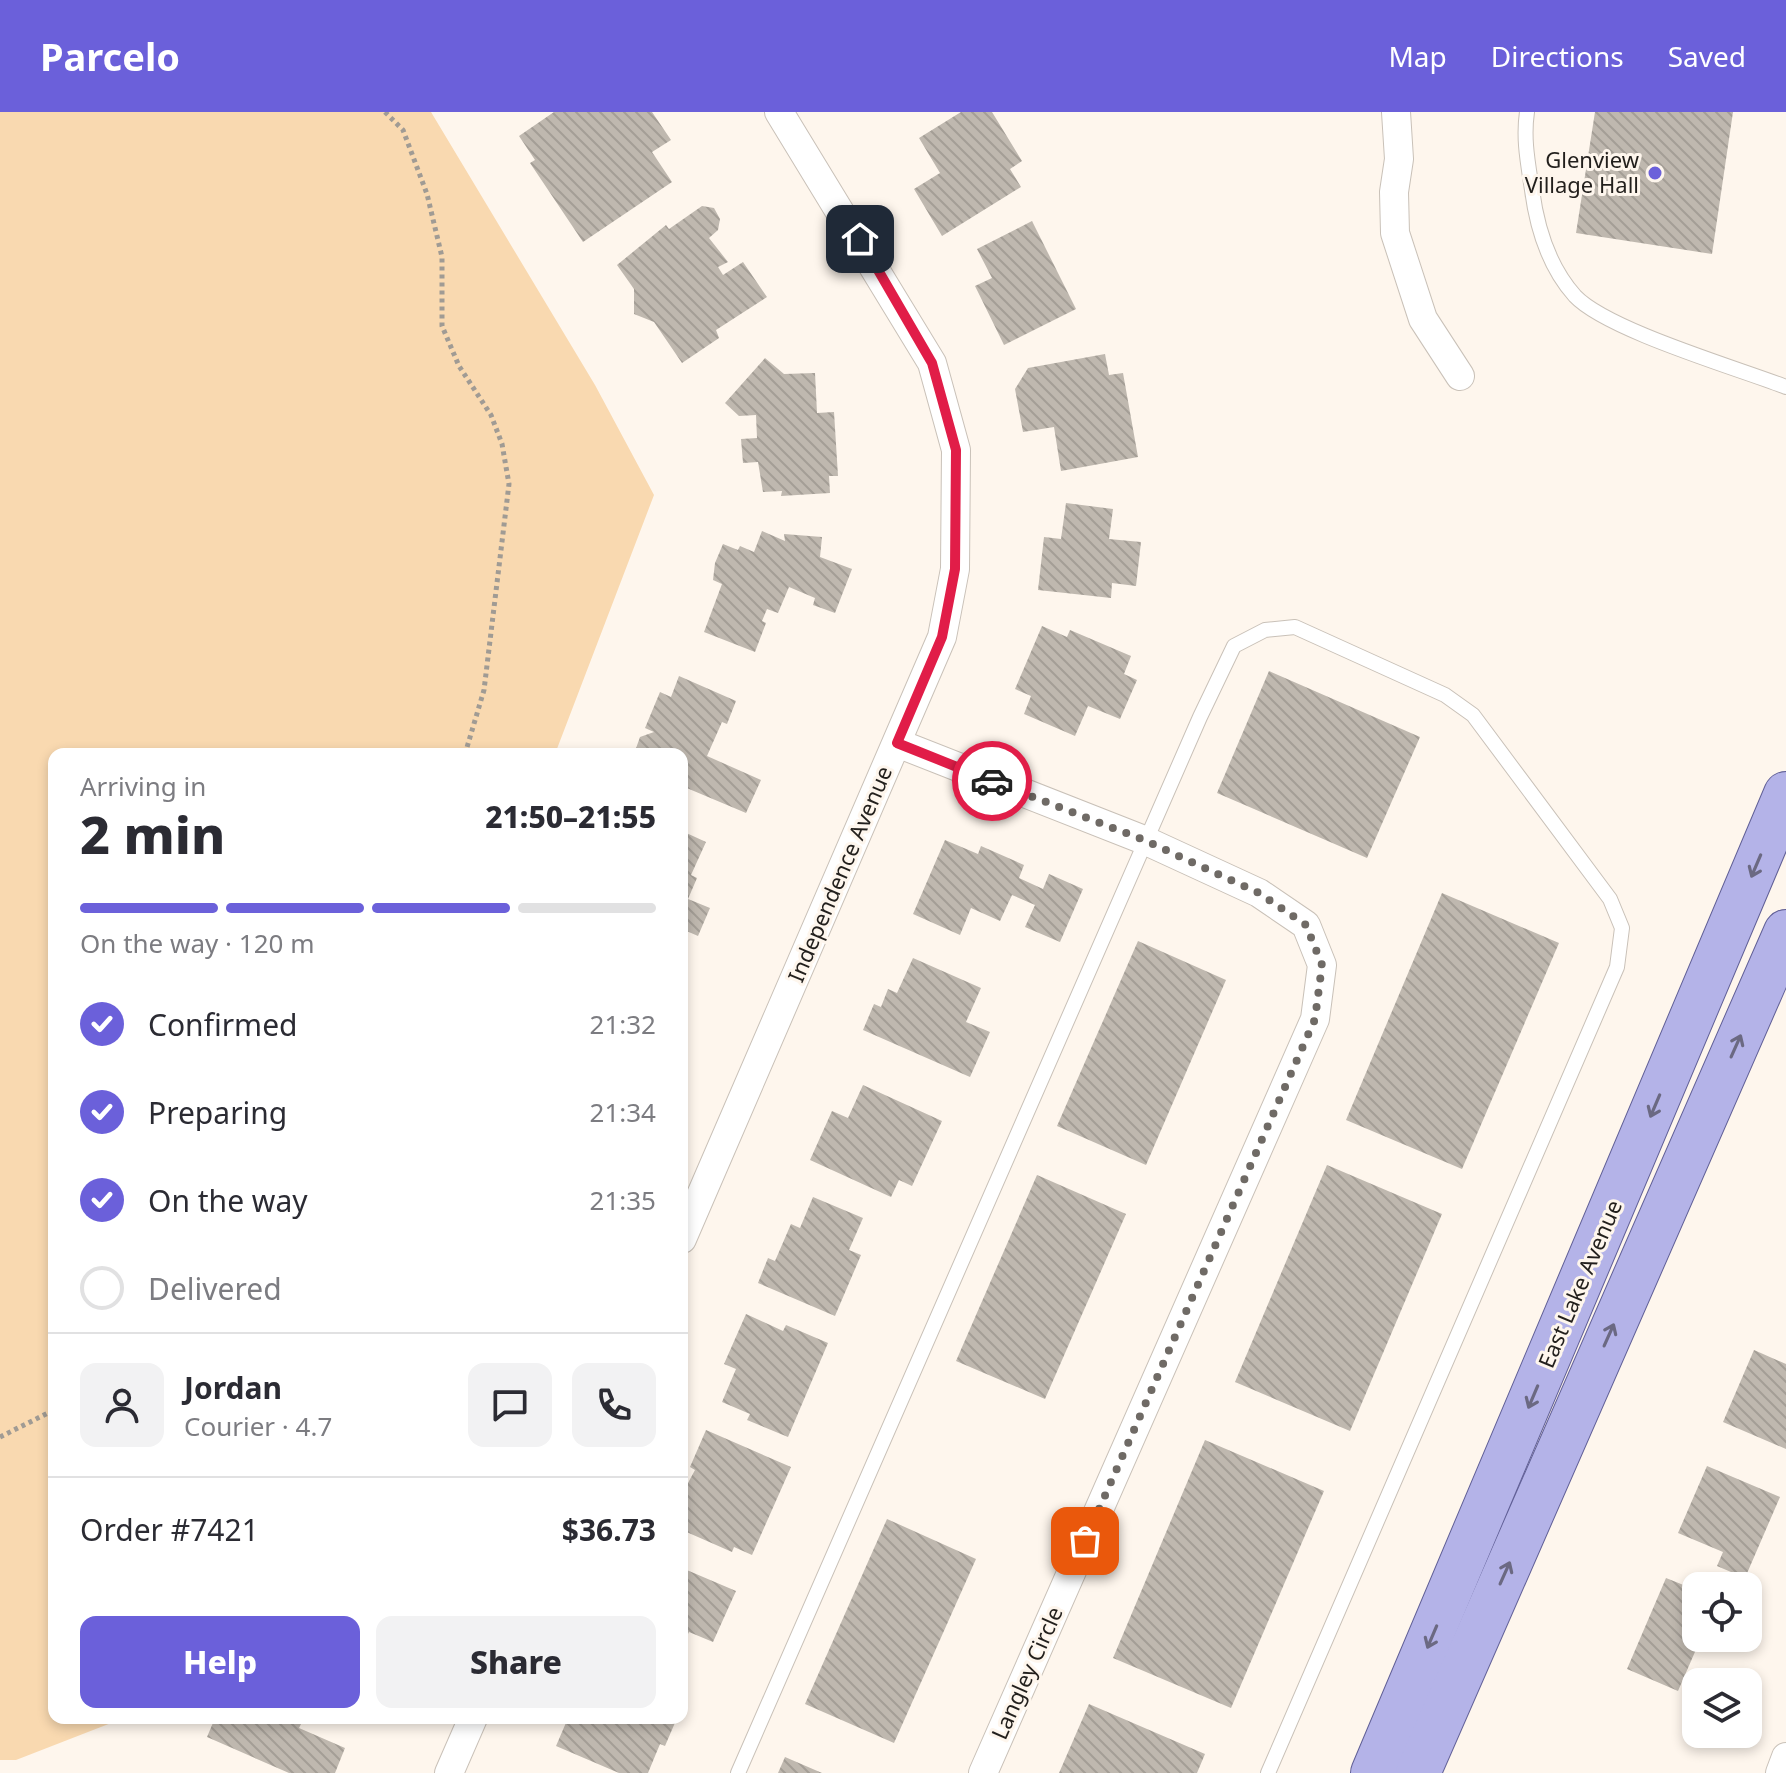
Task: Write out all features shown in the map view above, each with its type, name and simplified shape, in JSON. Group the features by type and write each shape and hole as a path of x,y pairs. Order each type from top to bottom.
{"main road":[{"name":"East Lake Avenue","path":"1373,1773 1786,794"},
{"path":"1418,1773 1786,932"}],"street":[{"name":"Independence Avenue","path":"688,1225 942,637 955,569 956,450 932,363 779,112"},
{"path":"1396,112 1399,159 1394,192 1395,233 1423,319 1460,376"},
{"name":"Langley Circle","path":"897,743 1144,840 1259,893 1306,925 1322,965 1315,1019 983,1773"},
{"path":"449,1773 470,1724"},
{"path":"1780,1773 1786,1757"}],"lane":[{"path":"1527,112 1524,137 1534,209 1552,266 1576,297 1607,320 1786,387"},
{"path":"738,1773 1144,840 1234,646 1265,630 1295,627 1445,695 1473,715 1610,899 1622,928 1617,967 1268,1773"}],"path":[{"path":"385,112 403,130 427,194 442,257 442,326 459,366 491,415 502,444 509,484 486,677 467,748"},
{"path":"0,1437 48,1413"}],"shaded area":[{"path":"0,112 431,112 595,385 654,495 557,748 48,748 48,1724 109,1724 16,1760 0,1760"}],"building":[{"path":"554,112 652,112 671,140 652,152 672,182 583,242 530,163 535,160 519,136"},
{"path":"961,112 992,112 1022,161 1010,169 1021,187 942,236 914,189 940,173 919,138"},
{"name":"Glenview Village Hall","path":"1595,112 1733,112 1712,254 1576,233"},
{"path":"702,206 714,208 720,219 718,230 709,238 728,262 718,267 723,275 743,262 767,297 716,330 719,338 682,363 654,322 634,314 634,289 617,265 666,225 669,229"},
{"path":"1032,221 1076,309 1004,345 975,286 992,278 977,249"},
{"path":"1105,354 1109,375 1123,373 1138,457 1061,471 1054,427 1023,432 1015,389 1028,368"},
{"path":"765,358 784,374 815,373 817,413 834,412 838,476 829,476 830,493 781,496 782,491 763,492 758,462 743,463 741,439 757,438 756,415 739,416 725,403"},
{"path":"1066,503 1113,509 1109,539 1141,542 1136,586 1112,583 1111,598 1038,590 1044,537 1061,539"},
{"path":"762,531 785,541 784,534 822,537 820,557 852,569 835,613 813,605 815,598 789,587 778,613 767,609 762,621 766,623 755,652 704,632 722,584 713,580 715,563 723,544 754,552"},
{"path":"1042,626 1067,637 1070,630 1131,656 1124,674 1137,680 1120,719 1088,706 1075,736 1024,714 1031,696 1015,689"},
{"path":"1269,671 1420,737 1367,858 1217,793"},
{"path":"679,676 736,701 727,724 722,722 707,756 761,780 746,813 688,789 688,748 636,748 640,737 654,732 645,728 660,692 671,697"},
{"path":"688,834 706,842 691,875 697,878 688,899"},
{"path":"945,840 978,854 981,846 1024,865 1019,878 1043,889 1049,874 1083,889 1060,942 1025,927 1035,905 1012,895 1000,921 971,908 960,935 913,914"},
{"path":"1442,893 1559,943 1462,1169 1346,1120"},
{"path":"688,899 710,908 698,936 688,932"},
{"path":"1138,941 1226,980 1146,1165 1057,1126"},
{"path":"913,958 981,988 966,1022 990,1032 970,1077 863,1030 874,1004 881,1007 888,989 897,993"},
{"path":"863,1085 942,1121 912,1186 899,1180 891,1197 810,1160 832,1111 848,1118"},
{"path":"1327,1165 1442,1214 1350,1431 1235,1382"},
{"path":"1037,1175 1126,1214 1045,1399 956,1361"},
{"path":"813,1197 863,1218 849,1250 861,1255 835,1316 758,1283 768,1258 775,1261 791,1224 800,1228"},
{"path":"746,1314 783,1331 786,1325 828,1343 788,1437 747,1420 750,1414 722,1402 736,1369 724,1364"},
{"path":"1754,1350 1786,1364 1786,1449 1723,1422"},
{"path":"706,1430 791,1467 752,1555 734,1547 732,1552 688,1533 688,1483 695,1470 690,1467"},
{"path":"1205,1440 1324,1491 1231,1708 1113,1658"},
{"path":"1707,1466 1780,1497 1748,1572 1731,1572 1717,1566 1723,1552 1678,1533"},
{"path":"887,1519 976,1559 894,1743 805,1704"},
{"path":"688,1571 736,1591 713,1642 689,1632"},
{"path":"1666,1578 1682,1584 1682,1652 1695,1652 1688,1668 1682,1668 1678,1691 1627,1669"},
{"path":"1089,1704 1205,1754 1197,1773 1059,1773"},
{"path":"212,1724 301,1724 299,1728 345,1748 335,1773 289,1773 207,1737"},
{"path":"565,1724 674,1724 665,1746 660,1744 648,1773 619,1773 556,1746"},
{"path":"785,1757 822,1773 778,1773"}],"way so far":[{"path":"992,781 1144,840 1259,893 1306,925 1322,965 1315,1019 1085,1541"}],"place":[{"name":"Glenview Village Hall","path":"1655,173"}],"route":[{"path":"860,239 932,363 956,450 955,569 942,637 897,743 992,781"}]}
